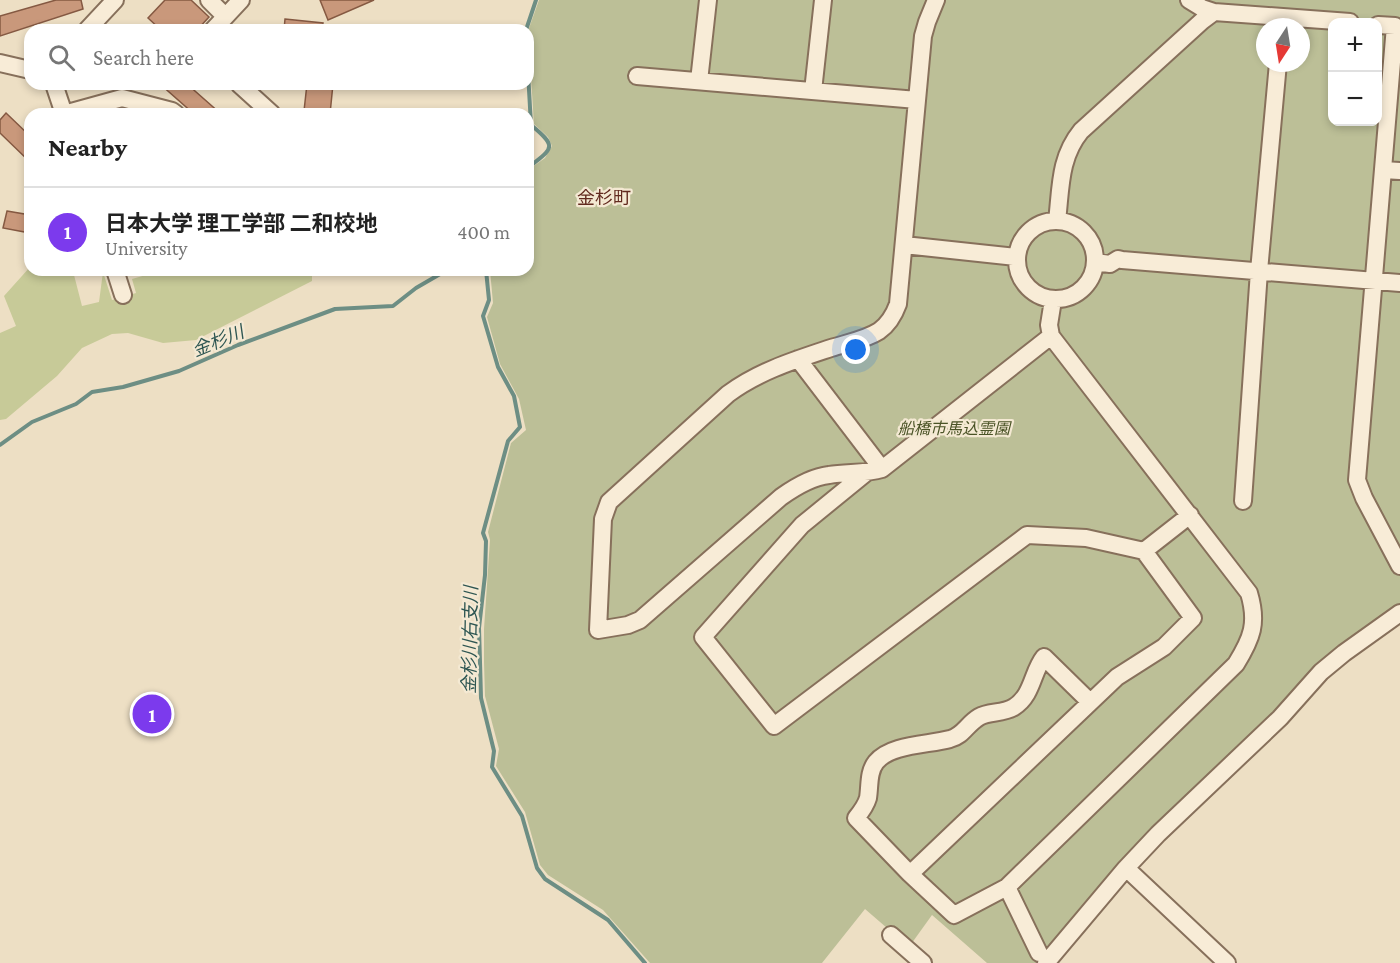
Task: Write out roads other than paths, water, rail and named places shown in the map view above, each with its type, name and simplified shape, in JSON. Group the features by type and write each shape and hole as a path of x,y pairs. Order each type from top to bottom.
{"street":[{"path":"93,24 115,0"},
{"path":"209,0 225,16"},
{"path":"218,24 241,0"},
{"path":"699,81 708,0"},
{"path":"813,91 823,0"},
{"path":"875,471 827,475 796,486 640,620 628,625 598,630 603,519 609,502 728,394 746,381 798,359 870,336 892,318 898,304 923,36 936,0"},
{"path":"1189,0 1214,12 1256,18"},
{"path":"1057,221 1063,167 1068,148 1073,140 1214,12"},
{"path":"1310,22 1328,22"},
{"path":"1382,25 1395,26 1392,170 1374,281 1358,480 1364,498 1400,566"},
{"path":"0,63 24,69"},
{"path":"1243,501 1259,271 1277,72"},
{"path":"637,76 917,100"},
{"path":"56,90 62,108"},
{"path":"246,90 265,108"},
{"path":"86,108 122,98 160,108"},
{"path":"1057,221 1069,223 1089,238 1094,250 1095,262 1092,277 1082,290 1069,298 1053,300 1038,296 1026,286 1018,272 1016,257 1019,245 1034,227 1045,222 1057,221"},
{"path":"904,245 1016,257"},
{"path":"1095,262 1110,264 1118,259 1400,283"},
{"path":"116,276 123,295"},
{"path":"1053,300 1049,325 1051,336 1249,593 1254,610 1250,641 1236,664 1008,887 954,915 910,874 856,818 867,798 872,768 880,758 908,746 959,736 977,718 1014,707 1028,692 1034,681 1038,664 1044,657 1090,702"},
{"path":"910,874 1117,677 1164,647 1193,618 1144,550 1086,538 1027,535 774,726 703,637 802,525 1051,336"},
{"path":"798,359 875,471"},
{"path":"1144,550 1190,515"},
{"path":"1008,887 1047,960 1126,868 1166,826 1280,718 1321,672 1400,613"},
{"path":"1126,868 1227,963"},
{"path":"891,936 923,963"}],"waterway":[{"name":"金杉川","path":"528,24 536,0"},
{"name":"金杉川","path":"529,90 530,108"},
{"name":"金杉川","path":"534,128 549,143 547,152 534,163"},
{"name":"金杉川","path":"0,445 32,422 76,404 92,392 123,387 179,371 238,345 335,309 393,306 416,288 437,276"},
{"name":"金杉川右支川","path":"487,276 489,300 483,316 498,367 514,396 520,427 508,441 483,533 486,541 479,628 481,698 494,751 492,767 522,816 537,868 545,879 608,920 645,963"}],"place":[{"name":"日本大学 理工学部 二和校地","path":"152,714"}],"district":[{"name":"金杉町","path":"604,198"}],"park label":[{"name":"船橋市馬込霊園","path":"954,428"}]}
